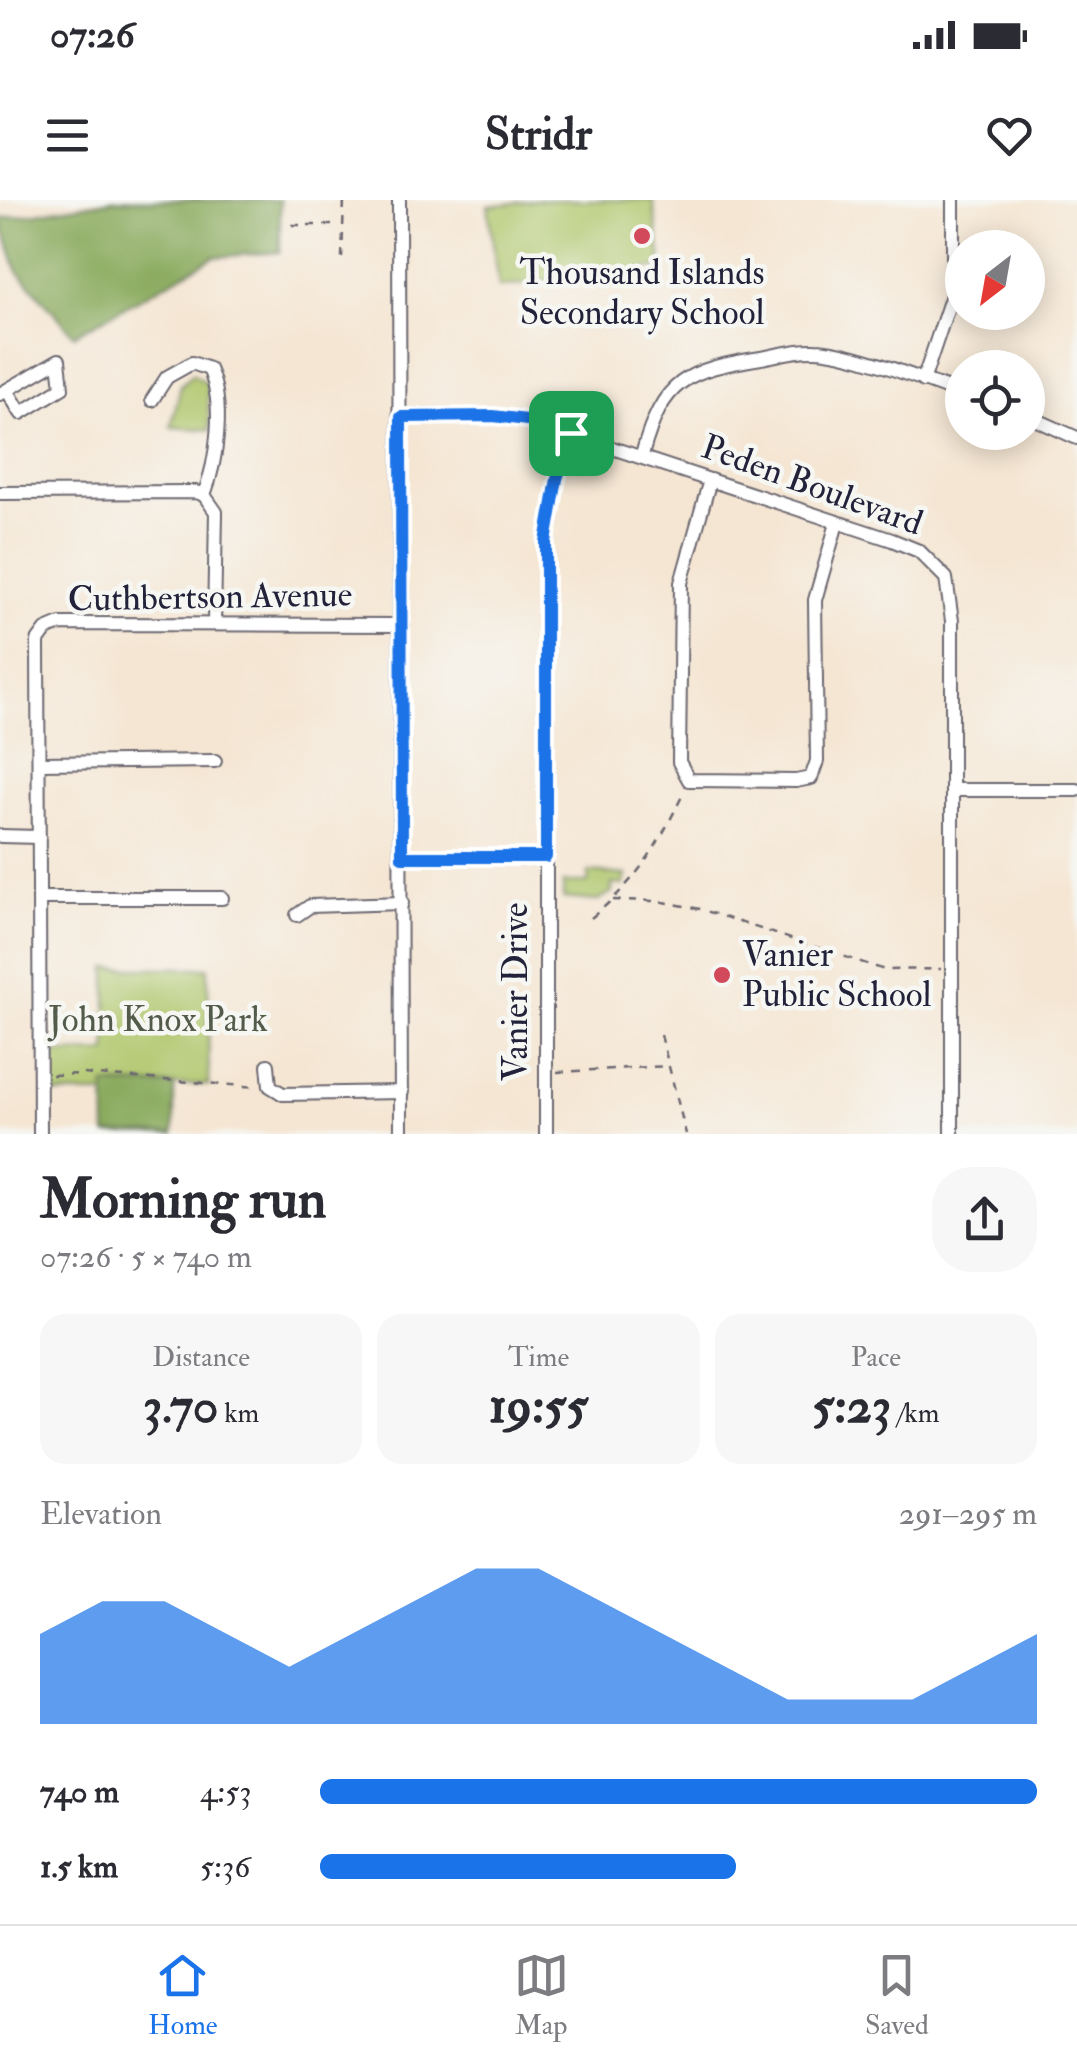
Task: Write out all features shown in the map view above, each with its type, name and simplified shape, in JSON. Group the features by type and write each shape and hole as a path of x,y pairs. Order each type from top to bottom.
{"street":[{"path":"399,200 402,1134"},
{"path":"923,381 953,292 953,200"},
{"path":"642,456 650,428 670,389 692,374 722,364 814,350 843,355 945,388"},
{"path":"60,360 62,388 21,413 4,392 60,360"},
{"path":"152,400 167,378 192,363 209,369 216,383 216,458 204,495"},
{"name":"Peden Boulevard","path":"401,417 493,416 527,420 919,551 946,578 952,621 952,1134"},
{"path":"1045,424 1077,438"},
{"name":"Vanier Drive","path":"546,1134 546,542 557,479 571,433"},
{"path":"710,480 681,582 679,762 690,780 811,778 817,762 815,600 837,523"},
{"path":"0,493 204,495 216,512 214,624"},
{"name":"Cuthbertson Avenue","path":"40,1134 38,641 46,630 60,624 402,625"},
{"path":"39,762 215,761"},
{"path":"953,790 1077,790"},
{"path":"0,836 40,836"},
{"path":"40,898 222,898"},
{"path":"297,915 310,906 402,903"},
{"path":"268,1065 270,1086 283,1094 402,1092"}],"path":[{"path":"342,258 344,200"},
{"path":"292,225 343,224"},
{"path":"591,918 624,892 646,862 690,780"},
{"path":"402,857 546,857"},
{"path":"613,900 658,901 700,909 885,970 952,968"},
{"path":"662,1035 686,1134"},
{"path":"546,1073 668,1066"},
{"path":"40,1075 83,1074 251,1088 270,1086"}],"green space":[{"path":"114,200 280,200 280,252 214,257 74,335 17,270 0,219"},
{"path":"539,200 653,200 662,267 499,287 488,206"},
{"path":"192,374 207,383 210,430 171,427 181,385"},
{"path":"589,872 626,875 624,885 612,884 612,892 597,901 563,898 563,883 588,883"},
{"name":"John Knox Park","path":"107,968 208,968 209,1085 105,1085 105,1094 49,1094 49,1053 107,1052"},
{"path":"105,1085 174,1085 174,1134 106,1134"}],"place":[{"name":"Thousand Islands Secondary School","path":"642,236"},
{"name":"Vanier Public School","path":"722,975"}],"route":[{"path":"493,416 527,420 571,433 557,479 546,542 546,857 402,857 401,417 493,416"}]}
